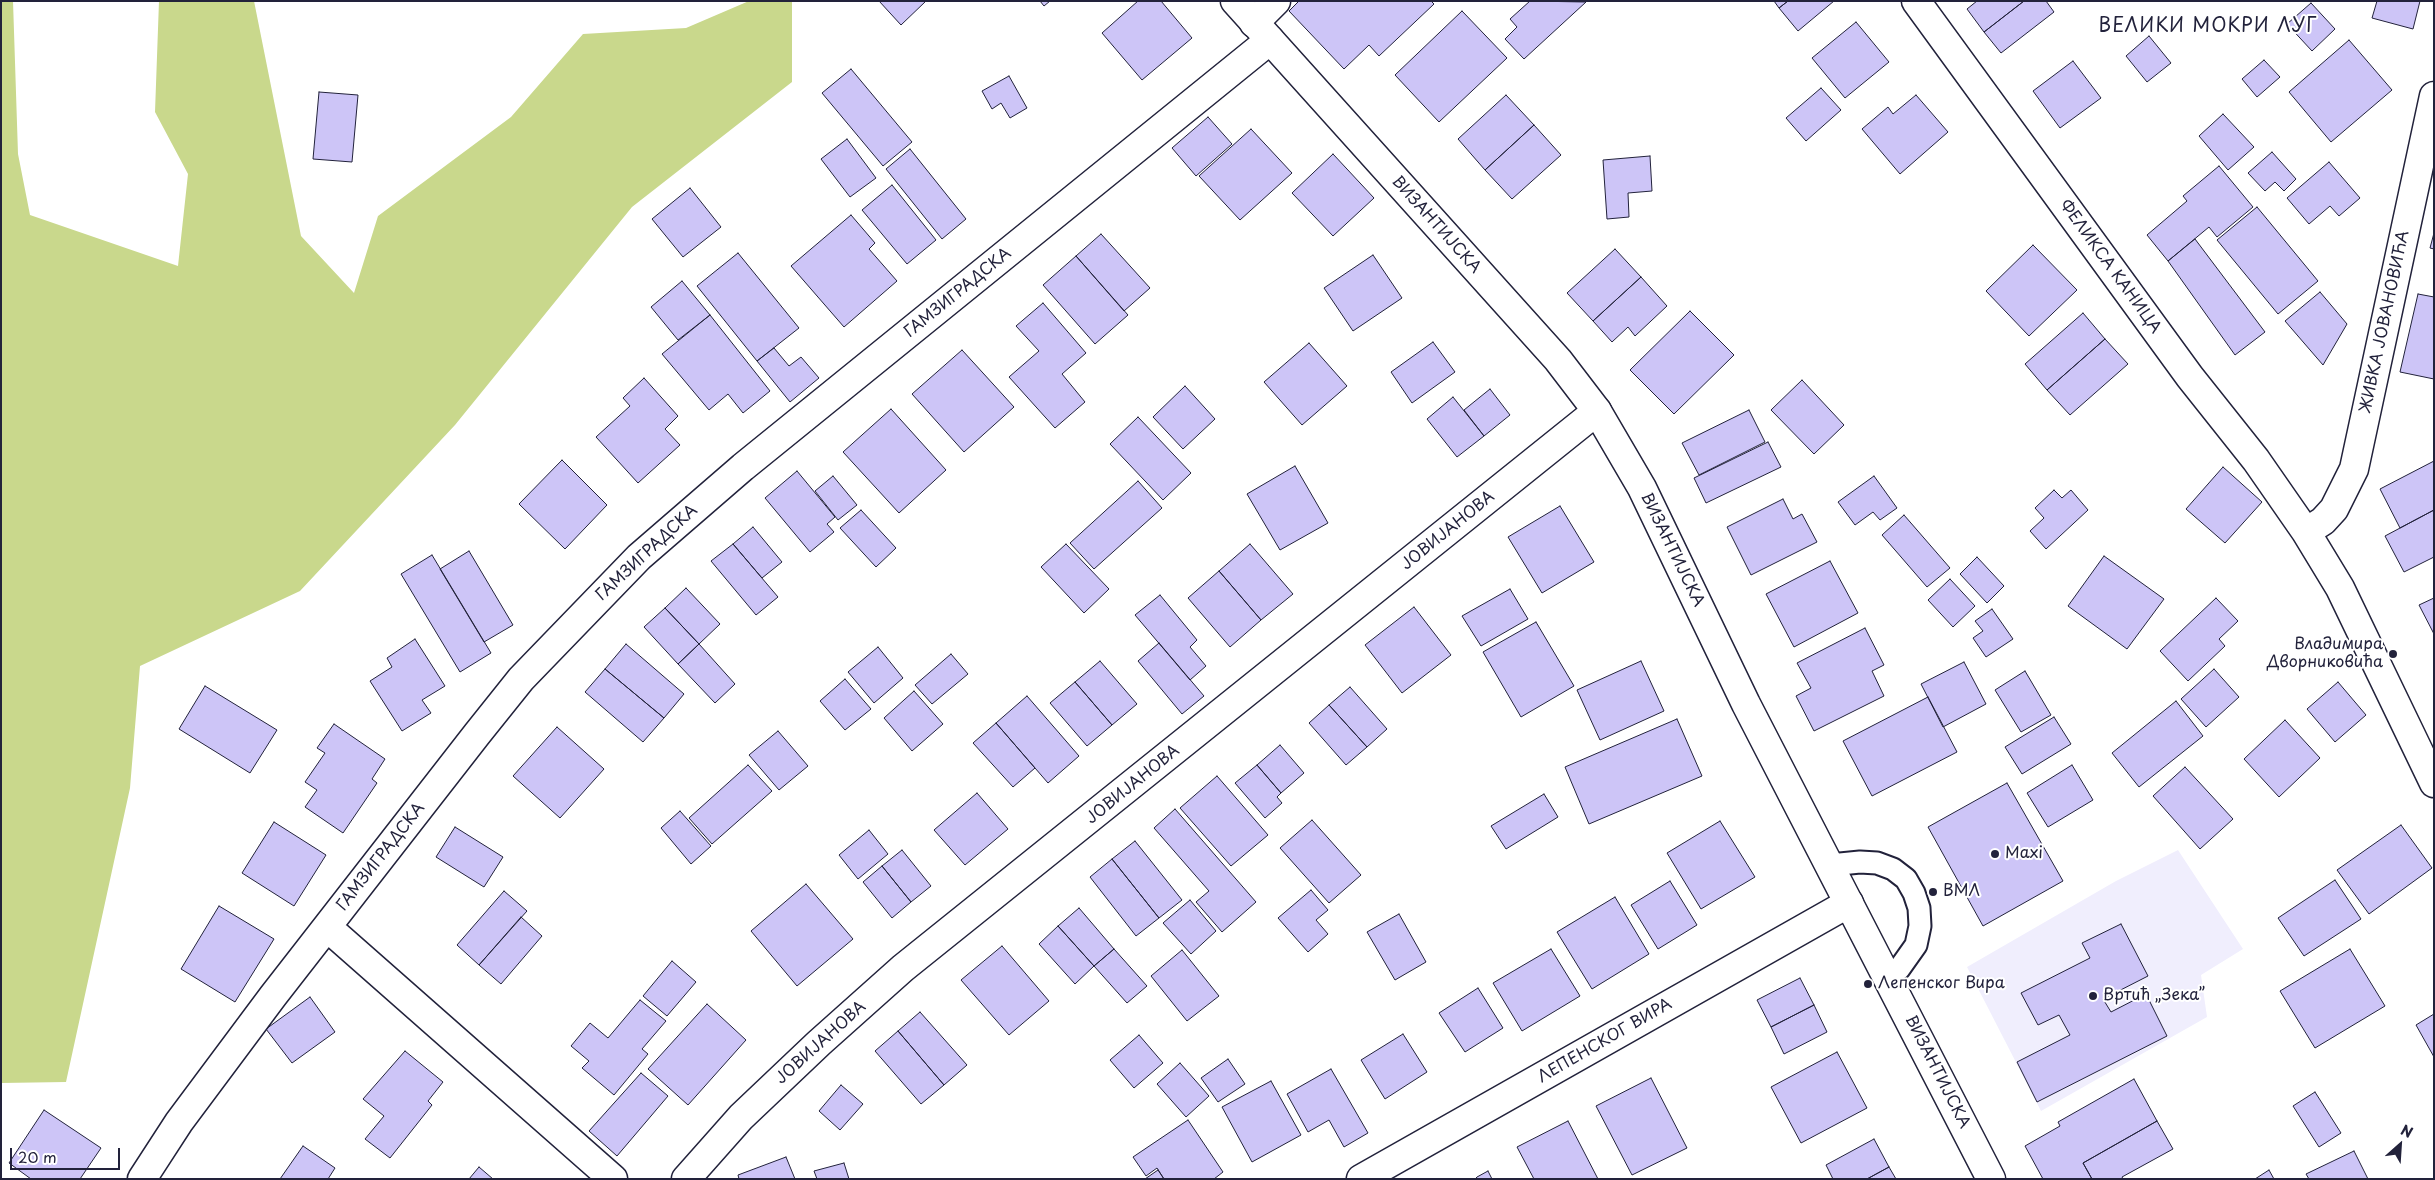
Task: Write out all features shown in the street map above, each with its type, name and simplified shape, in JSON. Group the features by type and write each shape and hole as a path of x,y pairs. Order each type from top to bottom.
{"street":[{"name":"ВИЗАНТИЈСКА","path":"1235,1 1558,360 1597,411 1642,488 1746,704 1848,903 1888,976 1991,1179"},
{"name":"ГАМЗИГРАДСКА","path":"142,1179 185,1115 273,996 521,679 639,557 743,467 1262,32 1276,1"},
{"name":"ФЕЛИКСА КАНИЦА","path":"1916,1 2190,377 2256,460 2306,532 2423,732 2434,783"},
{"name":"ЖИВКА ЈОВАНОВИЋА","path":"2306,532 2323,521 2334,509 2354,469 2434,96"},
{"name":"ЈОВИЈАНОВА","path":"686,1179 740,1117 819,1043 904,968 1597,411"},
{"name":"ЛЕПЕНСКОГ ВИРА","path":"1362,1179 1848,903"},
{"path":"327,927 613,1179"}],"lane":[{"path":"1830,865 1860,862 1877,863 1893,869 1906,879 1914,893 1919,908 1920,926 1916,945 1899,969 1888,976"}],"shaded area":[{"name":"Вртић „Зека”","path":"2178,850 2243,949 2201,975 2207,1017 2041,1111 1967,967 2116,881"}],"green space":[{"path":"1,1 13,1 18,154 30,215 178,266 188,174 155,112 159,1 254,1 301,236 354,293 378,216 511,117 583,34 686,28 749,1 792,1 792,82 632,207 455,425 300,591 140,666 130,788 66,1082 1,1083"}],"building":[{"path":"879,1 926,1 901,25"},
{"path":"1040,1 1050,1 1044,6"},
{"path":"1138,1 1161,1 1192,38 1142,80 1102,33"},
{"path":"1299,1 1431,1 1434,4 1379,56 1369,45 1344,69 1289,11"},
{"path":"1530,1 1586,2 1524,59 1505,39 1517,27 1510,19"},
{"path":"1774,1 1788,1 1779,8"},
{"path":"1788,1 1834,1 1798,31 1779,8"},
{"path":"1977,1 2024,1 1984,32 1967,9"},
{"path":"2024,1 2046,1 2054,12 2001,53 1984,32"},
{"path":"2377,1 2420,1 2413,29 2372,18"},
{"path":"2311,3 2335,29 2312,51 2287,24"},
{"path":"1462,11 1507,58 1439,122 1395,75"},
{"path":"1856,22 1889,62 1845,98 1812,58"},
{"path":"2149,36 2171,63 2147,82 2126,56"},
{"path":"2349,40 2392,90 2331,142 2289,92"},
{"path":"2264,60 2280,77 2257,97 2242,79"},
{"path":"2073,61 2101,98 2060,128 2033,91"},
{"path":"851,69 912,142 883,166 822,93"},
{"path":"1009,76 1027,108 1010,118 1001,103 992,109 982,91"},
{"path":"1821,88 1841,110 1806,141 1786,118"},
{"path":"319,92 358,95 352,162 313,159"},
{"path":"1506,95 1534,125 1485,170 1458,139"},
{"path":"1916,95 1948,132 1900,174 1862,129 1888,107 1893,114"},
{"path":"2223,114 2254,147 2228,170 2199,136"},
{"path":"1208,117 1232,144 1196,176 1172,148"},
{"path":"1534,125 1561,155 1512,199 1485,170"},
{"path":"1251,129 1292,173 1240,220 1199,176"},
{"path":"847,139 876,178 850,197 821,159"},
{"path":"910,149 966,219 942,239 886,169"},
{"path":"2272,152 2296,179 2284,191 2275,182 2265,191 2248,173"},
{"path":"1333,154 1374,198 1333,236 1292,193"},
{"path":"1650,156 1652,191 1628,193 1629,217 1607,219 1603,160"},
{"path":"2329,162 2360,198 2339,216 2330,206 2309,224 2287,198"},
{"path":"2219,166 2253,207 2217,237 2209,227 2168,261 2147,235 2187,201 2183,196"},
{"path":"892,185 936,240 907,264 862,210"},
{"path":"690,188 721,227 683,257 652,219"},
{"path":"2257,207 2318,281 2278,314 2217,240"},
{"path":"851,215 875,243 869,249 897,281 844,327 791,266"},
{"path":"2434,233 2434,249 2430,248"},
{"path":"1101,234 1150,288 1124,311 1076,256"},
{"path":"2195,239 2265,332 2235,355 2168,261"},
{"path":"2033,245 2077,290 2029,336 1986,291"},
{"path":"1615,249 1641,277 1593,321 1567,293"},
{"path":"738,253 799,328 757,361 697,286"},
{"path":"1373,255 1402,298 1353,331 1324,288"},
{"path":"1076,256 1128,315 1095,344 1043,285"},
{"path":"1641,277 1667,306 1635,336 1628,327 1612,342 1593,321"},
{"path":"682,281 710,315 678,340 651,307"},
{"path":"2320,292 2347,324 2323,365 2285,321"},
{"path":"2418,294 2434,297 2434,379 2400,372"},
{"path":"1043,303 1086,353 1062,374 1085,402 1055,428 1009,377 1039,351 1016,326"},
{"path":"1690,311 1734,355 1674,414 1630,370"},
{"path":"2083,313 2105,339 2047,390 2025,364"},
{"path":"710,315 770,391 743,413 728,394 709,410 662,354"},
{"path":"2105,339 2128,364 2070,415 2047,390"},
{"path":"1433,342 1455,372 1412,403 1391,372"},
{"path":"1309,343 1347,386 1302,425 1264,382"},
{"path":"774,348 789,366 801,357 819,378 790,402 757,361"},
{"path":"962,350 1014,407 964,452 912,394"},
{"path":"644,378 678,416 665,429 680,445 638,483 596,437 630,406 623,398"},
{"path":"1802,380 1844,425 1814,454 1771,410"},
{"path":"1185,386 1215,419 1183,449 1153,417"},
{"path":"1490,389 1510,415 1484,436 1464,410"},
{"path":"1453,397 1484,436 1457,457 1427,419"},
{"path":"891,409 946,470 899,513 843,452"},
{"path":"1749,410 1765,442 1699,475 1682,443"},
{"path":"1138,417 1191,473 1163,500 1110,444"},
{"path":"1768,442 1781,467 1706,503 1694,478"},
{"path":"562,460 607,505 565,549 519,504"},
{"path":"2434,461 2434,510 2400,528 2380,489"},
{"path":"1295,466 1328,523 1280,550 1247,494"},
{"path":"2223,467 2262,502 2225,543 2186,509"},
{"path":"797,471 835,517 827,524 834,532 810,552 765,498"},
{"path":"833,476 857,505 838,520 815,491"},
{"path":"1874,476 1897,508 1880,520 1873,512 1855,525 1838,502"},
{"path":"1138,481 1162,508 1094,569 1070,543"},
{"path":"2054,490 2062,498 2071,490 2088,510 2046,549 2030,531 2044,518 2035,508"},
{"path":"1783,499 1793,519 1802,514 1817,542 1751,575 1727,527"},
{"path":"1560,506 1594,562 1542,593 1508,537"},
{"path":"861,510 896,548 876,567 840,528"},
{"path":"2434,510 2434,557 2404,572 2385,536"},
{"path":"1904,515 1950,568 1927,587 1882,535"},
{"path":"753,527 782,562 762,578 733,544"},
{"path":"733,544 778,597 756,615 711,561"},
{"path":"1066,544 1109,589 1084,613 1041,567"},
{"path":"1250,544 1293,594 1261,620 1219,571"},
{"path":"469,551 513,625 484,642 440,569"},
{"path":"432,555 491,653 460,672 401,574"},
{"path":"2104,556 2164,599 2127,649 2068,606"},
{"path":"1977,557 2004,586 1987,603 1960,574"},
{"path":"1830,561 1858,613 1794,647 1766,594"},
{"path":"1219,571 1261,620 1230,647 1188,598"},
{"path":"1950,579 1975,606 1953,627 1928,600"},
{"path":"686,588 720,624 699,644 665,608"},
{"path":"1510,589 1528,619 1481,646 1462,616"},
{"path":"1160,595 1197,640 1190,647 1206,666 1190,680 1135,615"},
{"path":"2216,598 2238,621 2219,639 2225,646 2188,681 2160,651"},
{"path":"2434,598 2434,634 2419,605"},
{"path":"1414,607 1451,655 1402,693 1365,645"},
{"path":"665,608 699,644 678,664 644,627"},
{"path":"1992,609 2013,639 1986,657 1973,638 1983,631 1975,621"},
{"path":"1536,622 1574,686 1521,717 1483,652"},
{"path":"1865,628 1884,665 1872,671 1884,696 1814,731 1796,696 1811,688 1797,663"},
{"path":"415,639 445,686 422,700 431,713 402,731 370,681 392,667 387,658"},
{"path":"1159,643 1204,696 1182,714 1138,661"},
{"path":"626,644 684,694 664,718 605,669"},
{"path":"699,644 735,684 715,703 678,664"},
{"path":"878,647 903,678 874,703 848,672"},
{"path":"951,654 968,674 932,704 915,685"},
{"path":"1100,661 1137,704 1112,725 1075,682"},
{"path":"1641,661 1664,711 1600,740 1577,690"},
{"path":"1964,662 1986,704 1943,727 1921,684"},
{"path":"605,669 664,718 643,742 585,692"},
{"path":"2214,669 2239,697 2206,727 2181,699"},
{"path":"2025,671 2051,715 2021,732 1995,690"},
{"path":"845,679 871,709 845,730 820,701"},
{"path":"1075,682 1112,725 1087,746 1050,703"},
{"path":"2338,682 2366,715 2335,742 2307,709"},
{"path":"205,686 277,730 250,773 179,729"},
{"path":"1350,687 1387,729 1367,747 1329,705"},
{"path":"914,691 943,724 912,751 884,718"},
{"path":"1027,696 1079,756 1048,783 996,723"},
{"path":"1928,697 1957,752 1872,796 1843,741"},
{"path":"2176,701 2203,736 2139,787 2112,753"},
{"path":"1329,705 1367,747 1346,765 1309,723"},
{"path":"2054,717 2071,744 2022,774 2005,747"},
{"path":"1677,719 1702,776 1589,824 1565,767"},
{"path":"2285,720 2320,758 2279,797 2244,759"},
{"path":"996,723 1035,768 1013,787 973,743"},
{"path":"334,724 385,759 372,779 377,783 343,833 305,807 317,790 305,782 325,753 317,748"},
{"path":"557,727 604,769 560,818 513,776"},
{"path":"778,731 808,766 779,790 749,755"},
{"path":"1280,745 1304,773 1281,793 1257,765"},
{"path":"748,765 772,791 712,844 689,818"},
{"path":"1257,765 1281,793 1277,797 1282,803 1265,818 1235,783"},
{"path":"2072,765 2093,800 2048,827 2027,793"},
{"path":"2185,767 2233,819 2200,849 2153,796"},
{"path":"1217,776 1268,835 1231,866 1180,808"},
{"name":"Maxi","path":"2007,783 2063,881 1983,926 1928,827"},
{"path":"977,793 1008,829 965,865 934,830"},
{"path":"1544,794 1558,817 1506,849 1491,826"},
{"path":"1175,809 1256,902 1222,932 1196,902 1209,891 1154,828"},
{"path":"680,811 711,846 691,864 661,828"},
{"path":"1312,820 1361,875 1329,903 1280,848"},
{"path":"1720,821 1755,877 1701,909 1667,853"},
{"path":"274,822 326,855 294,906 242,873"},
{"path":"2401,825 2432,868 2369,914 2337,870"},
{"path":"455,827 503,857 484,887 436,857"},
{"path":"869,830 888,854 858,879 839,855"},
{"path":"1135,841 1182,900 1159,918 1112,859"},
{"path":"902,850 931,886 911,902 882,866"},
{"path":"1112,859 1159,918 1136,936 1090,877"},
{"path":"882,866 911,902 892,918 863,882"},
{"path":"2335,880 2361,919 2304,956 2278,918"},
{"path":"1670,881 1697,925 1658,949 1631,905"},
{"path":"806,884 853,939 797,986 751,931"},
{"path":"1311,890 1328,910 1316,920 1328,934 1308,952 1278,918"},
{"path":"504,891 527,911 479,965 457,945"},
{"path":"1615,897 1649,954 1592,989 1557,932"},
{"path":"1190,900 1216,931 1191,954 1163,923"},
{"path":"219,906 274,939 235,1002 181,969"},
{"path":"1079,908 1114,949 1094,966 1058,926"},
{"path":"1399,914 1426,962 1395,980 1367,932"},
{"path":"521,917 542,936 501,984 479,965"},
{"path":"2121,924 2148,976 2103,999 2111,1012 2146,994 2167,1036 2037,1102 2017,1062 2070,1035 2059,1015 2038,1025 2021,993 2090,958 2082,943"},
{"path":"1058,926 1094,966 1075,984 1039,944"},
{"path":"1002,946 1049,1001 1009,1035 961,980"},
{"path":"1114,949 1147,986 1127,1003 1094,966"},
{"path":"1551,949 1580,996 1522,1031 1493,983"},
{"path":"2350,949 2385,1006 2315,1048 2280,991"},
{"path":"1182,950 1219,996 1187,1021 1151,976"},
{"path":"672,961 696,982 667,1016 643,996"},
{"path":"1800,978 1814,1005 1771,1027 1757,1000"},
{"path":"1478,988 1503,1028 1465,1052 1439,1013"},
{"path":"310,997 335,1032 292,1063 266,1029"},
{"path":"640,1000 666,1021 642,1049 648,1054 614,1095 582,1068 589,1061 571,1046 590,1023 608,1038"},
{"path":"707,1004 746,1040 688,1105 648,1069"},
{"path":"1814,1005 1827,1032 1784,1054 1771,1027"},
{"path":"920,1012 967,1065 944,1085 898,1031"},
{"path":"2434,1014 2434,1057 2416,1025"},
{"path":"898,1031 944,1085 921,1104 875,1051"},
{"path":"1403,1034 1427,1072 1385,1099 1361,1060"},
{"path":"1139,1035 1163,1063 1134,1088 1110,1060"},
{"path":"405,1051 443,1082 428,1101 432,1105 390,1158 365,1139 384,1116 363,1099"},
{"path":"1837,1052 1867,1108 1801,1143 1771,1087"},
{"path":"1228,1059 1245,1084 1218,1102 1201,1078"},
{"path":"1180,1063 1209,1096 1186,1117 1157,1084"},
{"path":"1331,1069 1368,1133 1344,1147 1329,1120 1308,1132 1287,1094"},
{"path":"641,1073 668,1096 617,1156 589,1131"},
{"path":"1651,1078 1687,1148 1632,1175 1596,1106"},
{"path":"2134,1079 2157,1121 2083,1163 2092,1179 2043,1179 2025,1146 2060,1126 2058,1122"},
{"path":"1271,1081 1301,1135 1252,1162 1222,1107"},
{"path":"841,1085 863,1104 840,1130 819,1111"},
{"path":"2315,1092 2341,1133 2319,1147 2293,1106"},
{"path":"44,1110 101,1148 80,1179 31,1179 9,1163"},
{"path":"1188,1120 1223,1172 1214,1179 1164,1179 1157,1168 1146,1176 1133,1157"},
{"path":"1568,1121 1598,1179 1534,1179 1517,1147"},
{"path":"2157,1121 2173,1149 2122,1177 2123,1179 2092,1179 2083,1163"},
{"path":"1874,1139 1889,1167 1867,1179 1833,1179 1826,1165"},
{"path":"303,1146 335,1168 328,1179 280,1179"},
{"path":"2354,1151 2368,1179 2309,1179 2306,1174"},
{"path":"786,1157 795,1179 739,1179 738,1175"},
{"path":"844,1163 849,1179 817,1179 814,1171"},
{"path":"479,1167 493,1179 469,1179"},
{"path":"1889,1167 1896,1179 1867,1179"},
{"path":"1158,1170 1164,1179 1145,1179"},
{"path":"2269,1170 2274,1179 2255,1179"},
{"path":"1488,1171 1492,1179 1475,1179 1477,1177"}],"place":[{"name":"Владимира Дворниковића","path":"2393,654"},
{"name":"Maxi","path":"1995,854"},
{"name":"ВМЛ","path":"1933,892"},
{"name":"Лепенског Вира","path":"1868,984"},
{"name":"Вртић „Зека”","path":"2093,996"}],"district":[{"name":"ВЕЛИКИ МОКРИ ЛУГ","path":"2208,27"}]}
